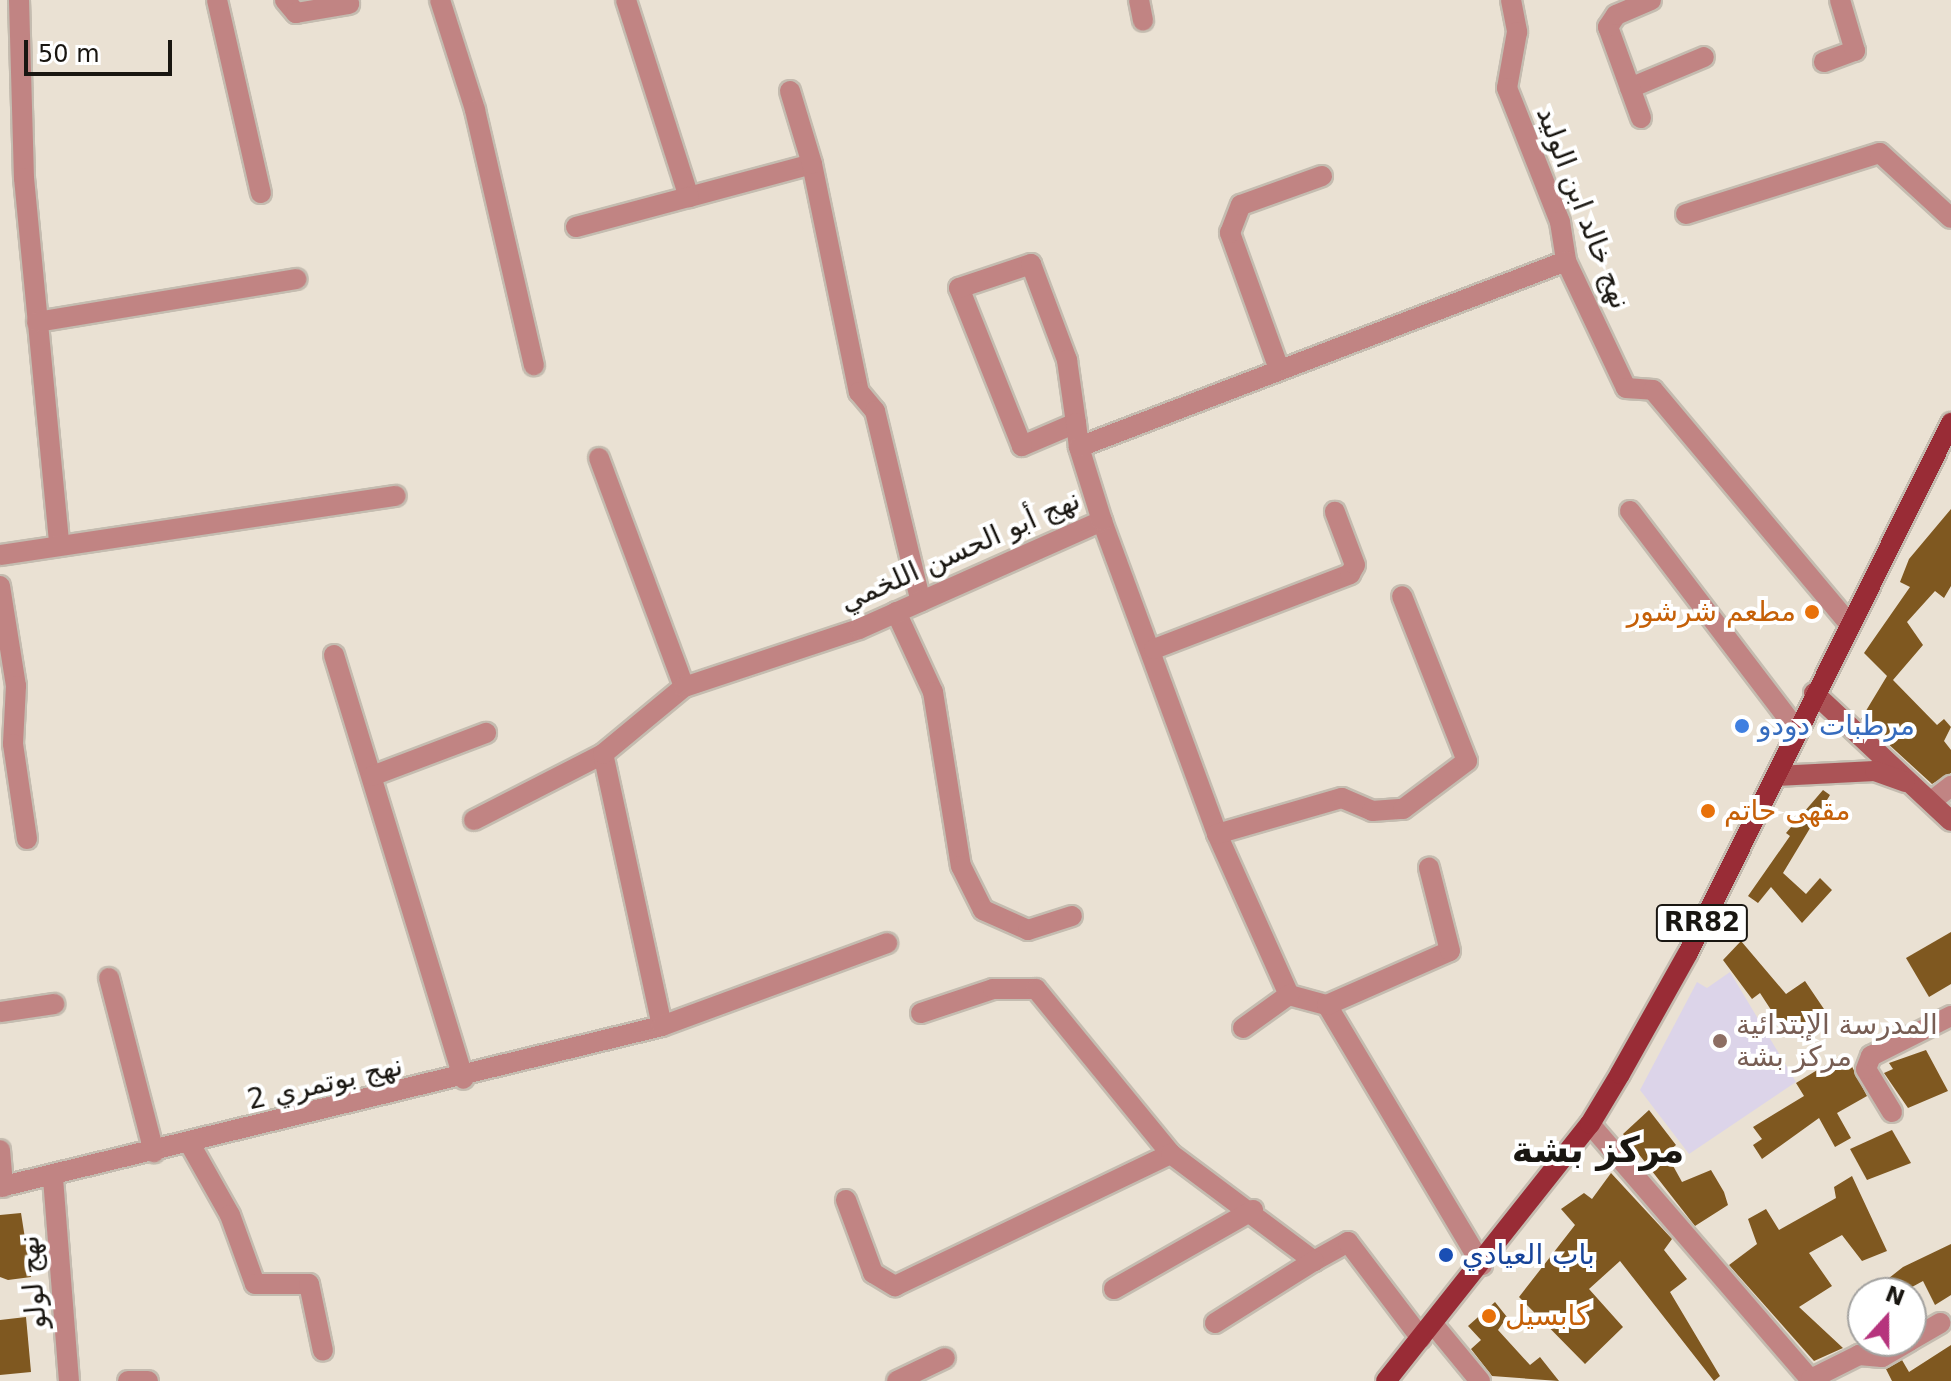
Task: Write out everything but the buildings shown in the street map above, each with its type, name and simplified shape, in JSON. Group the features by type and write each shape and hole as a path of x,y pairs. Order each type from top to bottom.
{"main road":[{"name":"RR82","path":"1386,1381 1482,1265 1590,1124 1688,953 1814,693 1951,423"}],"street":[{"path":"19,0 24,178 59,543"},
{"path":"217,0 261,193"},
{"path":"285,0 296,13 349,4"},
{"path":"440,0 475,110 534,365"},
{"path":"626,0 689,197"},
{"path":"1139,0 1143,21"},
{"name":"نهج خالد ابن الوليد","path":"1511,0 1517,32 1507,88 1560,222 1566,261 1626,388 1653,390 1850,625"},
{"path":"1641,118 1608,27 1616,15 1651,0"},
{"path":"1824,62 1855,51 1840,0"},
{"path":"1630,88 1704,57"},
{"path":"790,91 812,164 859,392 875,411 921,602"},
{"path":"1686,214 1880,153 1951,218"},
{"path":"576,227 812,164"},
{"path":"1279,369 1230,233 1241,205 1322,176"},
{"name":"نهج أبو الحسن اللخمي","path":"474,820 603,754 684,687 896,612 1102,521 1079,447 1566,261"},
{"path":"1076,423 1022,446 959,288 1031,264 1067,360 1076,423 1079,447"},
{"path":"37,322 296,279"},
{"path":"599,458 684,687"},
{"path":"0,555 59,543 396,496"},
{"path":"1630,511 1797,730"},
{"path":"1154,649 1350,574 1355,565 1335,512"},
{"path":"1102,521 1154,649 1217,834 1289,995"},
{"path":"0,586 16,686 13,744 27,839"},
{"path":"1217,834 1342,798 1372,811 1403,809 1467,761 1402,596"},
{"path":"896,612 933,692 961,866 983,910 1028,930 1072,916"},
{"path":"334,655 464,1079"},
{"path":"1814,693 1926,794 1951,821"},
{"path":"372,776 486,733"},
{"path":"603,754 662,1026"},
{"path":"1776,776 1875,771 1926,794 1951,786"},
{"path":"1289,995 1327,1005 1450,951 1429,868"},
{"name":"نهج بوتمري 2","path":"2,1187 53,1178 464,1079 662,1026 887,943"},
{"path":"109,978 154,1152"},
{"path":"921,1013 993,989 1036,989 1171,1154 1253,1210 1314,1261"},
{"path":"1243,1028 1289,995"},
{"path":"0,1012 54,1004"},
{"path":"1327,1005 1482,1265"},
{"path":"1892,1112 1866,1069 1871,1056 1951,1016"},
{"path":"1590,1124 1811,1380 1855,1357"},
{"path":"190,1144 230,1215 255,1284 309,1284 323,1351"},
{"path":"0,1150 2,1187"},
{"path":"846,1200 873,1273 895,1286 1171,1154"},
{"name":"نهج لولو","path":"53,1178 69,1381"},
{"path":"1114,1289 1253,1210"},
{"path":"1215,1323 1348,1242 1427,1331 1480,1381"},
{"path":"1927,1331 1941,1323"},
{"path":"897,1381 945,1358"},
{"path":"128,1381 148,1381"}],"shaded area":[{"name":"المدرسة الإبتدائية مركز بشة","path":"1730,972 1796,1082 1689,1154 1640,1090 1697,982 1707,988"}],"place":[{"name":"مطعم شرشور","path":"1812,612"},
{"name":"مرطبات دودو","path":"1742,726"},
{"name":"مقهى حاتم","path":"1708,811"},
{"name":"المدرسة الإبتدائية مركز بشة","path":"1720,1041"},
{"name":"باب العيادي","path":"1446,1255"},
{"name":"كابسيل","path":"1489,1316"}],"district":[{"name":"مركز بشة","path":"1598,1150"}]}
